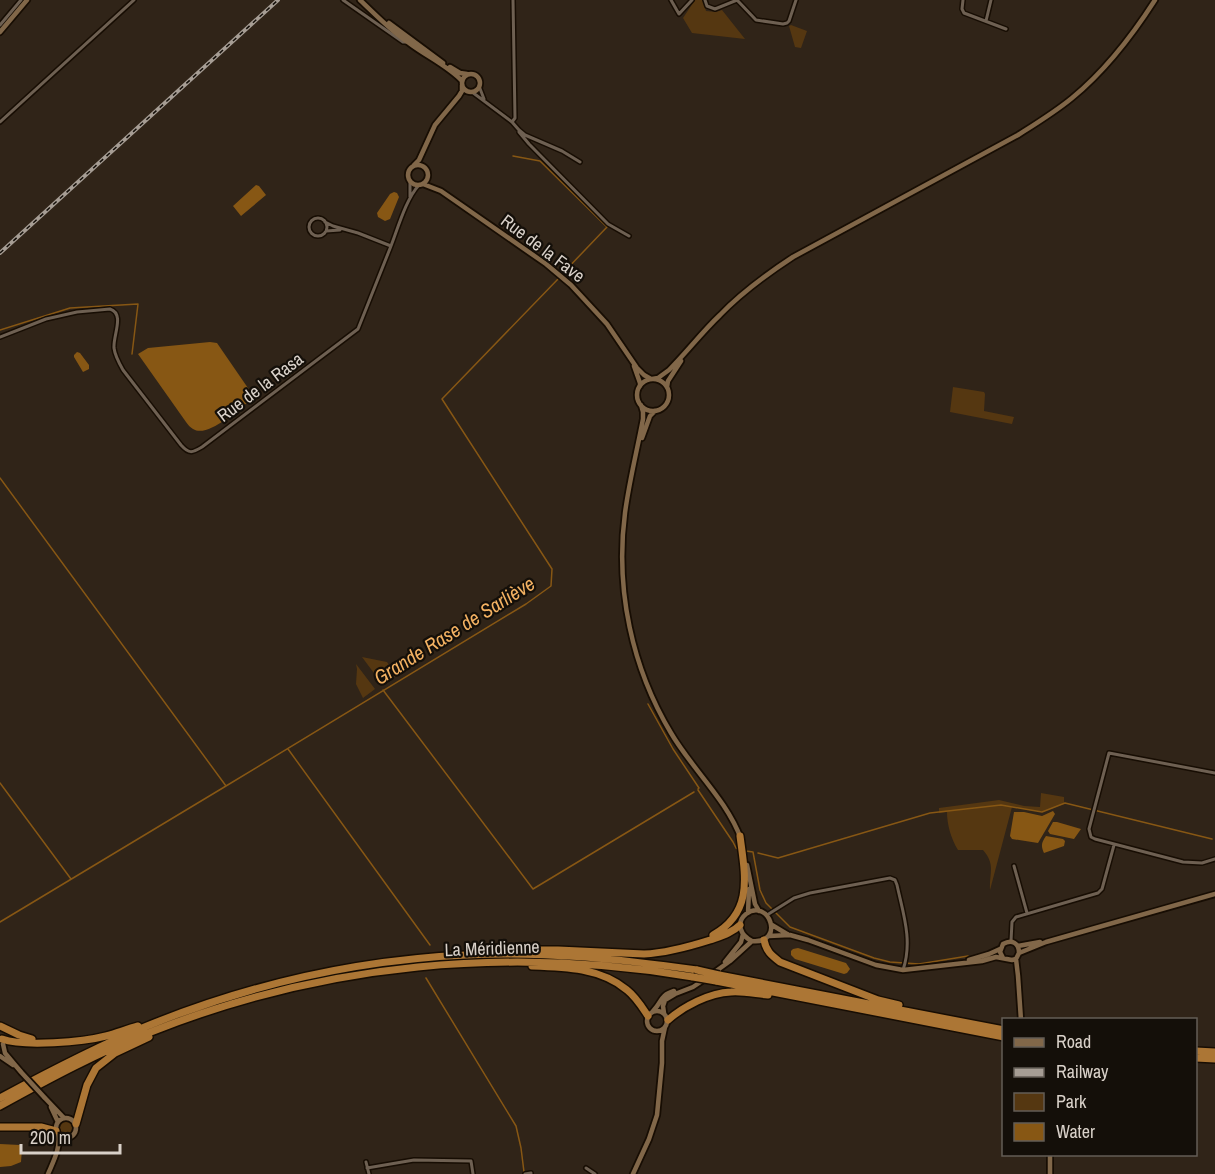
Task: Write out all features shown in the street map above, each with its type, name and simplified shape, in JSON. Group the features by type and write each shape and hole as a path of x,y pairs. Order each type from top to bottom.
{"highway":[{"path":"673,951 720,931 736,915 745,889 740,836"},
{"path":"468,955 488,951 541,949 644,954 673,951 727,934 740,925"},
{"path":"766,938 765,949 770,954 780,962 799,970 878,1000 980,1026"},
{"name":"La Méridienne","path":"0,1098 107,1043 167,1018 257,989 319,974 393,962 468,955 552,955 604,958 695,973 813,1000 1002,1036"},
{"path":"473,962 586,971 619,984 651,1013"},
{"name":"La Méridienne","path":"0,1106 58,1074 149,1032 256,997 343,977 473,962 559,962 695,973"},
{"name":"La Méridienne","path":"718,978 1002,1030"},
{"path":"666,1020 715,994 744,992 813,1000"},
{"path":"75,1124 90,1078 101,1063 115,1053 203,1013"},
{"path":"2,1039 61,1042 105,1036 167,1018"},
{"path":"0,1026 26,1038 61,1042"},
{"path":"1197,1051 1215,1052"},
{"path":"1197,1058 1215,1059"},
{"path":"0,1127 41,1127 57,1133"}],"main road":[{"path":"0,32 27,0"},
{"path":"360,0 407,42 446,67 462,83 465,90 471,92"},
{"path":"766,938 772,926 767,915 759,911 755,904 740,836 726,809 670,732 651,694 636,653 626,607 623,561 625,515 643,419 637,396 640,386 647,380 658,378 669,370 743,292 793,256 1048,117 1089,83 1114,56 1155,0"},
{"path":"375,13 459,73 477,76 480,81 476,90 460,98 450,107"},
{"path":"414,165 421,165 428,171 428,177 421,185 410,182 409,170 414,165 419,160 435,125 459,96 464,76 467,74"},
{"path":"424,167 425,146"},
{"name":"Rue de la Fave","path":"428,177 441,192 557,272 585,298 607,324 637,368 652,379"},
{"name":"Rue de la Fave","path":"421,185 441,192"},
{"name":"Rue de la Fave","path":"617,338 635,369 640,386"},
{"path":"636,458 650,416 666,403 668,381 688,351"},
{"path":"652,379 661,382 667,389"},
{"path":"641,405 655,411"},
{"path":"748,913 749,880"},
{"path":"1021,1018 1016,958 1019,953 1046,942 1215,894"},
{"path":"759,911 748,913 743,918 740,925 747,939 758,942 766,938 790,935"},
{"path":"772,926 790,935 876,965 927,968 996,957 1016,958"},
{"path":"662,1054 654,1030 647,1022 651,1013 667,994 697,983 726,961 741,942 743,934"},
{"path":"633,1174 657,1116 666,1020 663,1006 665,1000 693,987 730,961 752,941"},
{"path":"957,963 989,954 1011,941 1018,946 1046,942"},
{"path":"1018,946 1019,953"},
{"path":"1000,949 1000,954 1017,972"},
{"path":"651,1013 659,1010 666,1020"},
{"path":"654,1030 659,1031 666,1020"},
{"path":"0,1051 2,1039"},
{"path":"2,1039 5,1053 21,1072 50,1105 64,1118 71,1119 75,1124 75,1134 67,1139 57,1153 48,1174"},
{"path":"0,1056 21,1072"},
{"path":"50,1105 58,1122 57,1153"},
{"path":"58,1122 64,1118"},
{"path":"57,1133 67,1139"},
{"path":"1050,1156 1050,1174"}],"street":[{"path":"0,25 21,0"},
{"path":"0,122 134,0"},
{"path":"343,0 403,42 410,42 432,55"},
{"path":"513,0 513,123"},
{"path":"671,0 679,14 692,0"},
{"path":"705,0 707,6 715,9 737,0 756,20 783,24 789,21 796,0"},
{"path":"963,0 964,13 1006,29"},
{"path":"986,21 992,0"},
{"path":"479,86 487,103"},
{"path":"471,92 513,123 529,144 608,224 629,236"},
{"path":"519,130 536,141 562,151 580,162"},
{"path":"410,182 410,199"},
{"path":"325,222 327,228 321,235 315,235 311,231 309,226 311,221 317,218 323,219 345,230 392,246 410,199 421,185"},
{"path":"325,231 345,230"},
{"name":"Rue de la Rasa","path":"0,337 36,322 66,314 114,310 118,318 114,347 123,370 186,450 190,452 198,450 358,329 392,246"},
{"path":"1215,773 1109,753 1089,829 1091,837 1095,839 1183,862 1215,859"},
{"path":"1011,941 1012,922 1016,916 1098,893 1102,889 1114,845"},
{"path":"1014,866 1027,913"},
{"path":"767,915 794,898 810,893 890,878 895,880 897,885 908,933 905,965"},
{"path":"367,1168 414,1160 471,1161 473,1174"},
{"path":"366,1162 369,1174"},
{"path":"586,1168 595,1174"},
{"path":"525,1174 531,1173"}],"green space":[{"path":"695,0 703,0 706,11 722,10 745,39 692,33 683,18"},
{"path":"789,26 807,31 801,48 795,47"},
{"path":"953,387 984,392 984,411 1014,417 1012,424 950,412"},
{"path":"362,657 387,662 396,676 382,684"},
{"path":"356,664 375,689 363,698 356,684"},
{"path":"1041,793 1064,797 1064,804 1045,811 1012,807 990,890 991,865 987,855 983,850 958,850 950,831 947,812 939,813 939,808 999,800 1040,807"},
{"path":"64,1121 70,1121 74,1128 70,1135 64,1135 60,1131 60,1125"}],"water":[{"path":"256,185 266,195 241,216 233,206"},
{"path":"394,192 399,197 390,219 385,221 378,217 377,213 390,194"},
{"path":"217,343 250,391 250,397 247,403 221,423 199,431 188,424 138,354 148,348"},
{"path":"77,352 89,365 89,369 83,372 74,357"},
{"path":"1053,811 1055,814 1038,843 1012,839 1010,836 1014,812 1042,816"},
{"path":"1053,822 1081,829 1074,839 1050,834 1048,831"},
{"path":"1046,836 1063,839 1064,846 1044,853 1042,844"},
{"path":"798,948 846,963 850,969 844,974 795,959 791,951"},
{"path":"0,1144 20,1145 21,1162 0,1167"}],"waterway":[{"name":"Grande Rase de Sarliève","path":"513,156 540,161 607,227 563,273"},
{"name":"Grande Rase de Sarliève","path":"226,786 526,604 551,586 552,569 442,399 559,278"},
{"path":"0,330 70,308 138,304 132,354"},
{"name":"Grande Rase de Sarliève","path":"0,478 226,786 0,922"},
{"path":"383,690 533,889 694,792"},
{"path":"648,704 698,789"},
{"path":"288,749 430,945"},
{"path":"0,783 71,879"},
{"path":"698,790 738,849"},
{"path":"758,853 778,858 930,813 1001,805 1042,812 1065,803 1212,839"},
{"path":"746,851 753,852 760,890 766,903 790,927 890,962 919,964 968,956"},
{"path":"426,978 516,1126 524,1172"}],"railway":[{"path":"0,253 278,0"}]}
